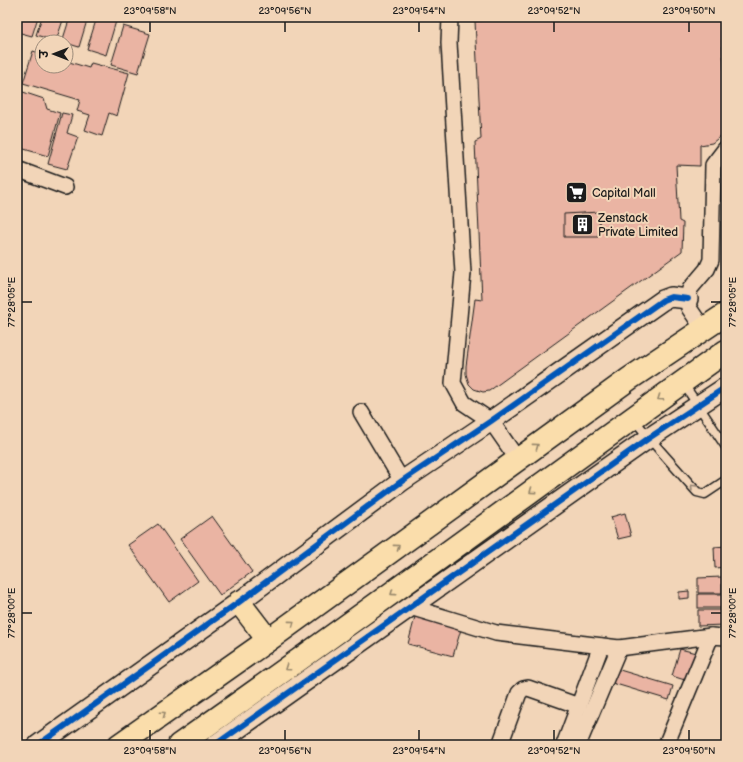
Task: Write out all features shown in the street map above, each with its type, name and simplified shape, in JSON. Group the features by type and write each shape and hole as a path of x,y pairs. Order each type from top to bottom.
{"main road":[{"path":"119,745 268,640 629,379 726,314"},
{"path":"179,745 376,605 632,418 726,352"},
{"path":"239,602 268,640"}],"street":[{"path":"450,17 449,43 463,273 453,383 464,403 491,421 518,460"},
{"path":"704,330 689,308 688,298 690,289 706,269 711,260 713,165 726,148"},
{"path":"17,169 65,187"},
{"path":"38,745 239,602 402,481 491,421 663,300 671,297 688,298"},
{"path":"215,745 649,438 726,387"},
{"path":"361,412 402,481"},
{"path":"410,606 496,633 618,648 711,636 726,637"},
{"path":"666,745 711,636"},
{"path":"564,745 601,646"},
{"path":"578,745 618,648"},
{"path":"500,745 519,693 523,689 528,688 578,706"}],"lane":[{"path":"683,382 726,448"},
{"path":"632,418 697,492 705,494 726,480"}],"building":[{"path":"17,17 38,17 32,36 17,32"},
{"path":"42,17 64,17 58,34 36,34"},
{"path":"70,17 88,17 79,47 74,45 74,34 65,34"},
{"path":"97,17 104,17 116,21 106,55 87,49"},
{"name":"Capital Mall","path":"516,17 726,17 726,40 722,40 726,93 726,127 723,134 712,143 700,145 700,166 676,165 679,221 683,223 682,251 489,391 483,392 474,389 469,384 466,374 475,299 482,300 475,142 481,139 475,21 515,19"},
{"path":"123,26 150,34 138,73 111,65"},
{"path":"33,51 34,74 74,74 74,63 89,68 91,63 129,73 117,116 109,113 102,136 85,130 90,115 77,111 80,100 23,83"},
{"path":"17,90 44,99 47,109 60,113 48,156 17,147"},
{"path":"62,113 72,115 67,133 78,137 67,169 48,164"},
{"name":"Zenstack Private Limited","path":"600,212 598,237 564,237 564,214"},
{"path":"625,513 631,536 618,539 611,517"},
{"path":"212,516 252,572 220,595 180,539"},
{"path":"158,524 198,581 169,602 128,545"},
{"path":"726,546 726,567 715,568 714,547"},
{"path":"722,577 722,593 698,593 698,578"},
{"path":"689,591 689,598 679,599 679,592"},
{"path":"698,594 724,594 724,608 698,608"},
{"path":"698,610 724,610 724,625 698,626"},
{"path":"416,613 462,626 453,656 408,644"},
{"path":"680,649 696,653 688,681 672,676"},
{"path":"613,668 673,686 669,700 609,682"}],"cycle path":[{"path":"38,745 239,602 402,481 491,421 663,300 671,297 688,299"},
{"path":"215,745 649,438 726,387"}],"place":[{"name":"Capital Mall","path":"577,193"},
{"name":"Zenstack Private Limited","path":"582,225"}]}
